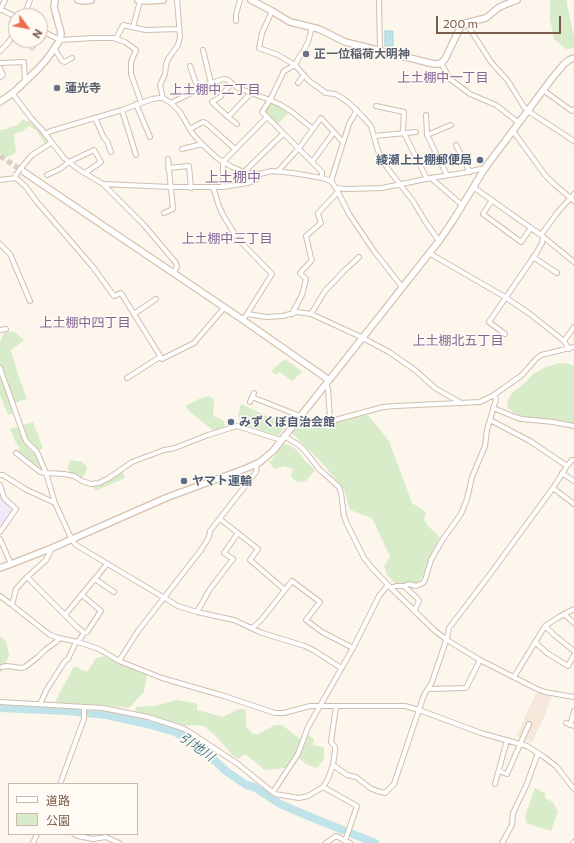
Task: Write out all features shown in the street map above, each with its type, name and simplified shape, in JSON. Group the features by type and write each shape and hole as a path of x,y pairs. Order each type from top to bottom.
{"street":[{"path":"0,10 5,0"},
{"path":"0,102 38,69 54,50 60,40 61,33 54,7 55,0"},
{"path":"78,0 91,0"},
{"path":"133,27 139,0 163,0"},
{"path":"163,98 160,86 165,74 168,59 178,45 180,37 177,0"},
{"path":"236,21 236,14 240,0"},
{"path":"251,0 290,22 321,30 342,41 434,64 440,63 445,59 460,28 466,23 486,18 498,8 517,0"},
{"path":"379,0 380,51"},
{"path":"272,11 262,33 259,48 278,55 294,65 309,81 326,93 335,94 342,98 357,110 371,126 378,151 388,169 413,201 439,241"},
{"path":"466,23 491,62 508,81 524,107 573,138"},
{"path":"116,39 124,25 145,30 179,30"},
{"path":"312,27 305,49 294,65 284,71 270,100 262,112 322,172 322,178"},
{"path":"48,35 60,40 93,38 116,39 125,42 136,50 130,66 131,74 141,102"},
{"path":"0,51 8,43"},
{"path":"54,50 62,61 70,61"},
{"path":"203,50 211,83"},
{"path":"0,568 72,540 169,497 247,468 257,463 273,451 439,241 485,168 543,90 564,64 573,59"},
{"path":"0,63 24,62 25,81"},
{"path":"440,63 450,79 470,94 496,105 519,123"},
{"path":"190,66 198,89"},
{"path":"0,68 3,75 0,77"},
{"path":"298,83 304,75"},
{"path":"171,103 224,78 238,88 281,105 313,129"},
{"path":"232,83 220,97 212,102 237,124"},
{"path":"543,90 572,111 574,109"},
{"path":"12,93 64,158 103,184 144,225 176,263 173,273"},
{"path":"228,117 251,93"},
{"path":"45,134 122,110 141,102 163,98 171,103 180,112 190,129 202,144 217,158 232,167 244,172 260,174 278,171 322,178 331,181 349,214 374,251 402,287"},
{"path":"136,104 150,137"},
{"path":"376,106 404,112 403,131 429,178 462,205"},
{"path":"122,110 136,155"},
{"path":"331,181 349,124 357,110"},
{"path":"426,115 427,135 447,176"},
{"path":"223,187 223,162 267,117"},
{"path":"95,118 111,152"},
{"path":"278,171 299,148 321,118 343,142"},
{"path":"190,129 203,122 206,123 235,149"},
{"path":"427,135 452,126"},
{"path":"513,131 545,175 572,199"},
{"path":"312,162 334,132"},
{"path":"374,136 416,132"},
{"path":"244,172 283,134"},
{"path":"0,180 16,177 26,161 32,155 51,143"},
{"path":"182,149 202,144"},
{"path":"456,145 470,172"},
{"path":"47,175 94,150 101,162 85,173"},
{"path":"164,212 173,209 168,159"},
{"path":"168,168 189,166 191,188"},
{"path":"292,314 302,295 306,279 300,273 312,260 306,236 321,223 318,212 337,190 382,188 485,168"},
{"path":"21,170 243,320 327,382 330,420"},
{"path":"103,184 191,188 223,187 248,183 256,180 260,174"},
{"path":"16,177 93,267 114,296 120,293 162,360 194,343 224,308"},
{"path":"212,187 223,215 237,238 272,274 243,320"},
{"path":"473,187 542,236 574,262"},
{"path":"505,334 489,322 533,258 542,243 542,236 557,213 572,199 574,194"},
{"path":"492,200 483,214 521,242 531,228"},
{"path":"0,244 10,254 14,261 30,301"},
{"path":"429,253 505,297 530,314 564,341 569,349"},
{"path":"311,314 325,291 340,274 359,257"},
{"path":"533,258 556,273"},
{"path":"134,314 156,299"},
{"path":"247,314 267,317 283,316 297,312 311,314 389,352 415,370 435,388 461,403"},
{"path":"564,341 574,327"},
{"path":"0,330 6,329"},
{"path":"250,402 253,395 299,417 302,421 335,420 383,407 480,402 494,395 522,375 541,355 574,347"},
{"path":"127,378 160,357"},
{"path":"0,368 26,441 37,452 46,473 55,503 72,540 76,545 178,606 197,612 234,620 262,633 305,646 341,668"},
{"path":"273,792 298,754 308,727 353,648 379,596 390,587 409,584 416,586 423,583 425,580 431,560 443,539 461,514 467,499 472,477 484,451 496,399 494,395"},
{"path":"493,408 522,419 574,426"},
{"path":"490,420 530,441 567,466"},
{"path":"16,453 40,472 74,476 91,484 99,483 132,462 237,426 283,438 299,445 319,469 339,487 344,516 360,552 372,568 390,587 434,630 446,640 480,660 545,692 574,697"},
{"path":"333,765 347,775 356,777 370,788 377,791 385,793 394,784 424,695 432,682 449,628 553,488 567,466 572,460 574,460"},
{"path":"119,661 138,631 201,550 209,537 210,531 256,472 257,463"},
{"path":"562,473 574,481"},
{"path":"0,475 55,503"},
{"path":"0,485 4,498 16,509 0,532"},
{"path":"553,488 574,504"},
{"path":"220,519 258,548 250,560 285,590"},
{"path":"197,612 210,589 233,559 224,552 238,533"},
{"path":"0,539 11,564"},
{"path":"12,605 16,589 46,560 52,548"},
{"path":"65,615 107,564"},
{"path":"27,577 84,633"},
{"path":"95,579 114,592"},
{"path":"251,628 262,619 292,581 320,602 306,620 322,632 353,648"},
{"path":"404,586 419,601 414,611"},
{"path":"40,704 46,689 65,661 68,659 77,642 84,633 87,632 101,611 82,595"},
{"path":"0,596 50,635 99,649 119,661 162,678 275,713 284,713 310,706 405,706 481,733 520,744 538,753 556,766 574,789"},
{"path":"514,677 545,626 574,609"},
{"path":"564,614 574,623"},
{"path":"545,626 552,634 574,651"},
{"path":"2,667 25,667 38,658 59,638"},
{"path":"536,642 547,653 568,666 574,655"},
{"path":"428,689 466,688 480,660"},
{"path":"0,702 103,708 148,717 188,731 238,764 275,794 299,798 308,796 323,787 328,780 336,751 331,742 336,707"},
{"path":"60,783 84,717 84,708"},
{"path":"570,725 574,711"},
{"path":"498,771 507,774 529,724"},
{"path":"495,784 507,740"},
{"path":"502,843 512,825 513,813 526,786 538,753"},
{"path":"323,787 357,806 346,841"},
{"path":"76,835 93,839 106,837 119,843"},
{"path":"93,839 95,835"},
{"path":"326,843 336,836 350,843"}],"shaded area":[{"path":"0,493 1,498 14,511 0,530"},
{"path":"538,691 552,695 544,717 532,742 517,736"}],"green space":[{"path":"550,0 567,0 574,37 574,48 566,49 554,39 550,19"},
{"path":"273,103 289,112 278,124 266,114 266,110"},
{"path":"23,120 30,122 45,136 48,141 47,143 46,144 43,141 36,130 29,126 14,135 16,152 7,157 4,156 0,153 0,130 16,126"},
{"path":"5,331 15,332 24,340 11,350 27,399 14,403 16,412 8,415 0,397 0,342"},
{"path":"285,359 302,372 292,381 280,372 276,375 271,371"},
{"path":"559,363 574,366 574,424 516,415 507,407 508,400 513,392 525,383 533,374 546,367"},
{"path":"209,396 214,400 213,416 223,420 225,427 214,431 190,412 185,406"},
{"path":"241,404 267,416 287,421 287,424 278,436 242,424 238,415"},
{"path":"364,415 369,416 389,441 412,503 426,512 424,520 440,537 432,552 424,574 418,583 395,583 387,575 384,566 390,557 374,522 371,518 350,510 344,489 321,462 291,432 296,425 331,423"},
{"path":"33,422 43,448 38,451 28,440 23,425"},
{"path":"18,427 26,444 34,453 41,470 29,463 17,452 20,448 10,429"},
{"path":"284,444 290,445 298,451 306,462 315,470 306,481 297,482 291,477 293,469 284,466 274,469 269,462 274,458"},
{"path":"70,460 82,462 87,467 82,478 73,474 67,469"},
{"path":"122,470 125,478 95,491 93,485"},
{"path":"0,636 6,641 9,655 2,672 0,672"},
{"path":"105,656 120,664 147,674 144,692 129,708 55,702 74,666 87,672 96,658"},
{"path":"177,700 195,703 197,705 197,710 222,717 239,709 244,709 246,711 246,727 253,734 258,734 275,725 282,725 304,742 308,735 315,740 312,744 324,748 324,759 317,768 306,764 295,755 285,768 265,770 245,754 238,759 232,755 217,737 204,726 185,726 135,711 136,707 154,706"},
{"path":"535,788 545,793 545,798 553,802 558,812 551,831 526,823 525,816"}],"water":[{"path":"385,31 393,31 393,46 385,46"}],"waterway":[{"name":"引地川","path":"0,708 66,711 107,715 175,732 198,745 226,771 246,785 254,787 280,804 375,843"}],"tunnel":[{"path":"0,156 21,170"}],"place":[{"name":"正一位稲荷大明神","path":"306,54"},
{"name":"蓮光寺","path":"57,88"},
{"name":"綾瀬上土棚郵便局","path":"480,160"},
{"name":"みずくぼ自治会館","path":"231,422"},
{"name":"ヤマト運輸","path":"184,481"}],"district":[{"name":"上土棚中一丁目","path":"443,78"},
{"name":"上土棚中二丁目","path":"215,90"},
{"name":"上土棚中","path":"233,177"},
{"name":"上土棚中三丁目","path":"227,239"},
{"name":"上土棚中四丁目","path":"85,323"},
{"name":"上土棚北五丁目","path":"458,341"}]}
